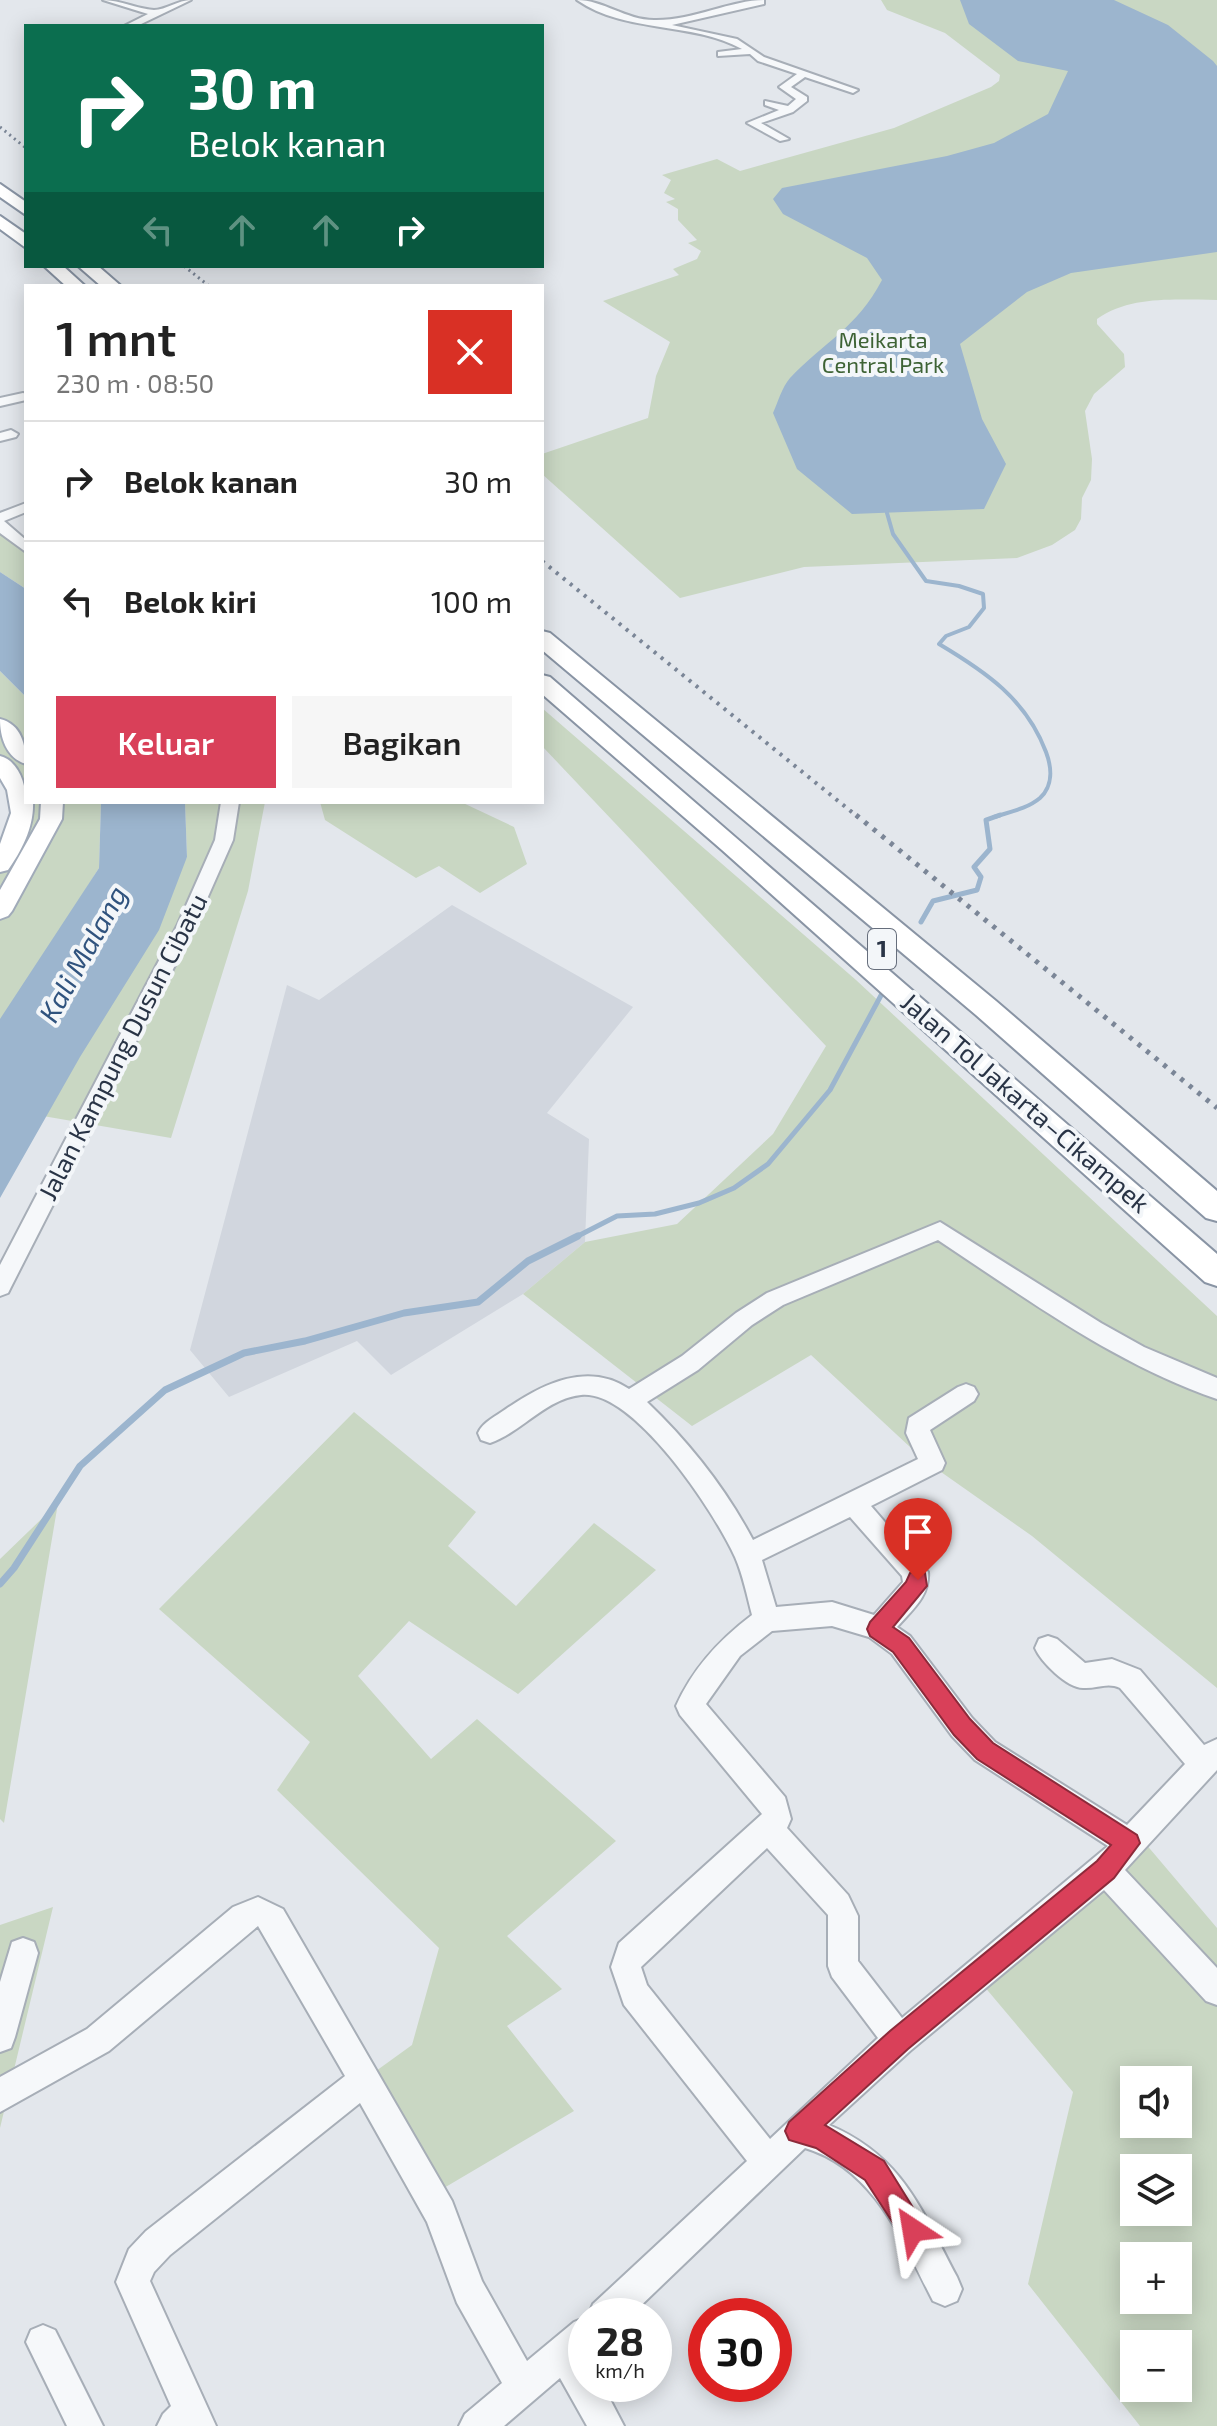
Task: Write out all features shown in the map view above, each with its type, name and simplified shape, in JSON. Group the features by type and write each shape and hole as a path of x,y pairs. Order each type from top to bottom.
{"highway":[{"path":"0,192 24,211"},
{"path":"0,209 24,228"},
{"path":"0,221 24,241"},
{"path":"55,268 74,284"},
{"path":"71,268 91,284"},
{"path":"92,268 112,284"},
{"name":"1","path":"544,638 1217,1206"},
{"name":"1","path":"544,662 767,849 1217,1244"},
{"name":"Jalan Tol Jakarta–Cikampek","path":"544,684 1217,1273"}],"main road":[{"path":"0,725 24,755"},
{"path":"0,763 23,798 23,818 0,865"},
{"path":"0,911 45,832 51,819 52,804"}],"street":[{"path":"107,0 155,13"},
{"path":"134,24 187,0"},
{"path":"581,0 624,17 734,41 761,59 853,90"},
{"path":"653,23 761,2"},
{"path":"706,35 726,25 711,14"},
{"path":"145,20 159,24"},
{"path":"668,38 677,28"},
{"path":"721,54 752,51"},
{"path":"784,139 752,123 789,110 804,98 784,87 805,73"},
{"path":"769,103 789,110"},
{"path":"0,402 23,397"},
{"path":"24,509 7,529 24,546"},
{"name":"Jalan Kampung Dusun Cibatu","path":"0,1287 186,926 224,840 230,804"},
{"path":"629,1401 690,1363 744,1319 775,1299 940,1230 1093,1330 1136,1354 1217,1389"},
{"path":"490,1433 530,1406 571,1388 584,1385 610,1388 629,1401 669,1439 699,1477 748,1555 767,1620"},
{"path":"748,1555 933,1463 918,1433 918,1425 966,1394"},
{"path":"854,1504 915,1572 918,1580 878,1629"},
{"path":"769,2163 635,1994 626,1967 630,1954 777,1819 775,1807 690,1706 712,1670 731,1647 767,1620 832,1614 878,1629 901,1645 962,1727 985,1751 1129,1843"},
{"path":"624,2298 899,2040 1105,1870 1210,1758 1130,1679 1112,1671 1081,1676 1048,1648"},
{"path":"769,1829 838,1905 843,1916 843,1966 899,2040"},
{"path":"1105,1870 1217,1990"},
{"path":"0,2096 32,2074 98,2040 255,1911 266,1912 273,1919 440,2213 469,2291 523,2387"},
{"path":"0,2037 23,1953"},
{"path":"188,2421 133,2282 141,2261 158,2243 363,2081"},
{"path":"799,2131 822,2136 874,2170 913,2230 945,2289"},
{"path":"43,2342 85,2426"},
{"path":"477,2426 568,2350"},
{"path":"597,2402 606,2426"}],"shaded area":[{"path":"452,905 633,1007 547,1113 589,1139 585,1242 523,1294 391,1375 357,1341 229,1397 190,1350 287,985 319,1000"}],"green space":[{"name":"Meikarta Central Park","path":"881,0 1217,0 1217,300 1139,302 1110,311 1097,319 1097,324 1124,354 1125,367 1094,394 1085,411 1092,459 1091,480 1082,498 1081,519 1075,530 1052,545 1017,558 804,567 680,598 544,476 544,453 648,418 656,376 670,342 603,301 679,275 673,269 697,259 701,251 688,243 697,240 678,220 678,209 666,202 675,199 664,193 671,180 662,175 717,159 740,171 894,128 999,81 1000,75 945,33 887,10"},
{"path":"0,530 24,550 24,588 0,572"},
{"path":"0,671 24,695 24,804 101,804 99,868 0,1026 0,861 23,818 0,763"},
{"path":"544,710 856,980 1217,1316 1217,1688 1032,1536 924,1460 811,1355 692,1426 523,1294 585,1242 677,1224 773,1134 826,1046 544,748"},
{"path":"185,804 265,804 248,891 171,1138 43,1116 187,857"},
{"path":"321,804 465,804 514,827 527,864 480,893 439,866 416,878 325,820"},
{"path":"354,1412 476,1512 448,1546 516,1606 594,1523 656,1570 518,1694 409,1621 358,1676 431,1759 477,1719 616,1841 507,1936 562,1989 507,2026 574,2111 427,2198 351,2089 412,2045 439,1948 277,1790 310,1742 159,1609"},
{"path":"58,1503 4,1823 0,1819 0,1559"},
{"path":"1145,1843 1217,1928 1217,2426 1140,2426 1121,2402 1192,2402 1192,2330 1120,2330 1120,2401 1028,2284 1073,2092 978,1979"},
{"path":"53,1907 0,2128 0,1925"}],"water":[{"path":"960,0 1114,0 1168,25 1213,61 1217,66 1217,252 1071,273 1027,292 960,344 982,419 1006,464 984,509 852,514 797,469 773,413 790,378 851,323 882,280 867,258 783,214 773,199 782,188 947,156 994,143 1048,114 1068,71 1018,61 969,24"},
{"path":"0,572 24,588 24,695 0,671"},
{"name":"Kali Malang","path":"101,804 185,804 187,857 159,930 80,1057 0,1198 0,1019 99,868"}],"waterway":[{"path":"887,513 893,534 926,581 959,586 983,594 984,608 969,627 946,636 939,644 973,665 1016,702 1038,733 1046,752 1050,776 1044,793 1029,805 996,816"},
{"path":"996,816 1000,815"},
{"path":"921,922 933,901 977,890 981,877 974,867 990,849 986,820 996,816"},
{"path":"574,1238 617,1216 655,1214 699,1203 734,1188 768,1164 830,1090 885,988"},
{"path":"574,1238 578,1236"},
{"path":"0,1584 14,1568 80,1466 165,1390 244,1353 305,1341 404,1313 478,1302 528,1261 574,1238"}],"railway":[{"path":"0,127 24,146"},
{"path":"186,268 206,284"},
{"path":"544,563 858,817"},
{"path":"856,815 1217,1108"}],"route":[{"path":"913,2230 874,2170 822,2136 799,2131 899,2040 1081,1891 1129,1843 985,1751 962,1727 901,1645 878,1629 918,1580"}]}
